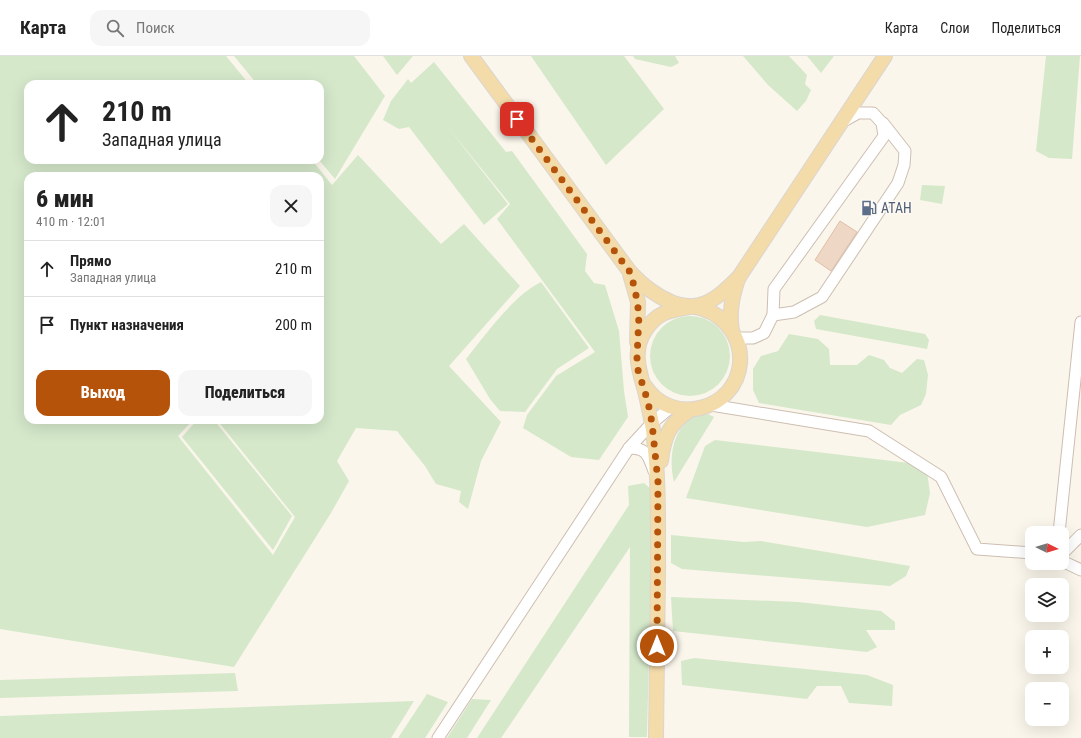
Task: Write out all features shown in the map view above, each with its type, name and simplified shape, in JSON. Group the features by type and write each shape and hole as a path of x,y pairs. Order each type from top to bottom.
{"main road":[{"path":"471,56 630,272 651,292 684,307 698,308 712,312 727,324 734,335"},
{"path":"637,358 640,339 650,323 666,312 704,304 726,290 739,277 885,56"},
{"path":"630,272 635,289 639,314 637,358 638,370 643,382 652,423 658,482 656,738"},
{"path":"658,482 664,444 669,430 678,418 690,410 711,405 728,392 738,373 739,352 730,315 731,304 739,277"},
{"path":"643,382 655,398 671,407 690,410"}],"lane":[{"path":"772,315 794,312 822,297 898,183 904,165 905,151 873,113 858,113 841,122"},
{"path":"734,335 753,338 764,333 772,315 774,289 884,136 882,123"},
{"path":"1060,526 1081,322"},
{"path":"711,405 869,431 941,477 977,548 1025,552"},
{"path":"438,738 628,448 652,423 671,407"},
{"path":"628,448 639,448 644,451 651,461 658,482"},
{"path":"1069,547 1081,535"},
{"path":"1069,564 1081,570"}],"green space":[{"path":"0,56 226,56 246,80 24,80 24,164 315,164 322,172 24,172 24,424 189,424 178,436 273,555 295,517 220,424 324,424 324,175 332,185 358,155 441,244 464,224 520,286 449,366 501,422 481,461 468,509 459,502 461,491 436,484 425,466 397,431 356,428 337,461 349,481 331,513 234,667 0,629"},
{"path":"234,56 354,56 385,96 335,179 322,164 324,164 324,80 254,80"},
{"path":"383,56 413,56 397,75"},
{"path":"531,56 624,56 664,109 606,165"},
{"path":"633,56 675,56 679,63 671,67 635,59"},
{"path":"743,56 789,56 807,75 805,84 811,90 806,101 797,111 768,85"},
{"path":"807,56 834,56 821,73"},
{"path":"1046,56 1080,56 1072,159 1049,158 1036,151"},
{"path":"434,62 506,152 512,151 587,254 585,271 594,283 605,285 619,331 624,391 628,417 599,460 571,457 523,428 527,415 556,376 595,352 497,219 510,204 447,126 508,204 484,225 409,127 399,129 383,120 391,101 408,79 411,83"},
{"path":"922,185 945,186 942,204 920,200"},
{"path":"541,282 589,348 557,369 525,412 500,411 490,399 466,359 500,316 521,296"},
{"path":"820,315 925,334 929,340 927,349 816,329 814,321"},
{"path":"690,316 705,319 718,328 727,341 730,356 727,371 718,384 705,393 690,396 675,393 662,384 653,371 650,356 653,341 662,328 675,319"},
{"path":"789,334 818,339 829,349 830,365 857,365 869,355 884,360 890,368 902,373 917,359 924,360 928,375 926,394 921,405 900,415 891,425 759,403 753,390 753,369 761,356 778,351"},
{"path":"708,414 714,417 674,482 672,473 673,446 680,430 693,417"},
{"path":"193,424 217,424 292,516 273,550 182,437"},
{"path":"715,440 926,465 930,493 925,515 867,527 686,498 705,446"},
{"path":"644,483 653,491 647,737 629,737 630,547 501,738 477,738 629,505 628,486"},
{"path":"671,535 744,542 761,541 910,566 906,576 890,586 682,569 671,563"},
{"path":"671,597 798,602 881,611 895,622 895,630 866,630 877,647 867,652 673,631"},
{"path":"694,658 867,675 893,685 892,706 849,703 841,686 817,686 807,699 682,685 681,661"},
{"path":"235,673 238,691 0,698 0,680"},
{"path":"427,694 448,702 425,738 398,738"},
{"path":"472,699 491,700 467,738 447,738"},
{"path":"414,701 391,738 0,738 0,716"}],"building":[{"path":"840,221 857,232 831,271 815,260"}],"place":[{"name":"АТАН","path":"869,208"}],"route":[{"path":"517,119 630,272 635,289 639,314 637,358 638,370 643,382 652,423 658,482 657,646"}]}
